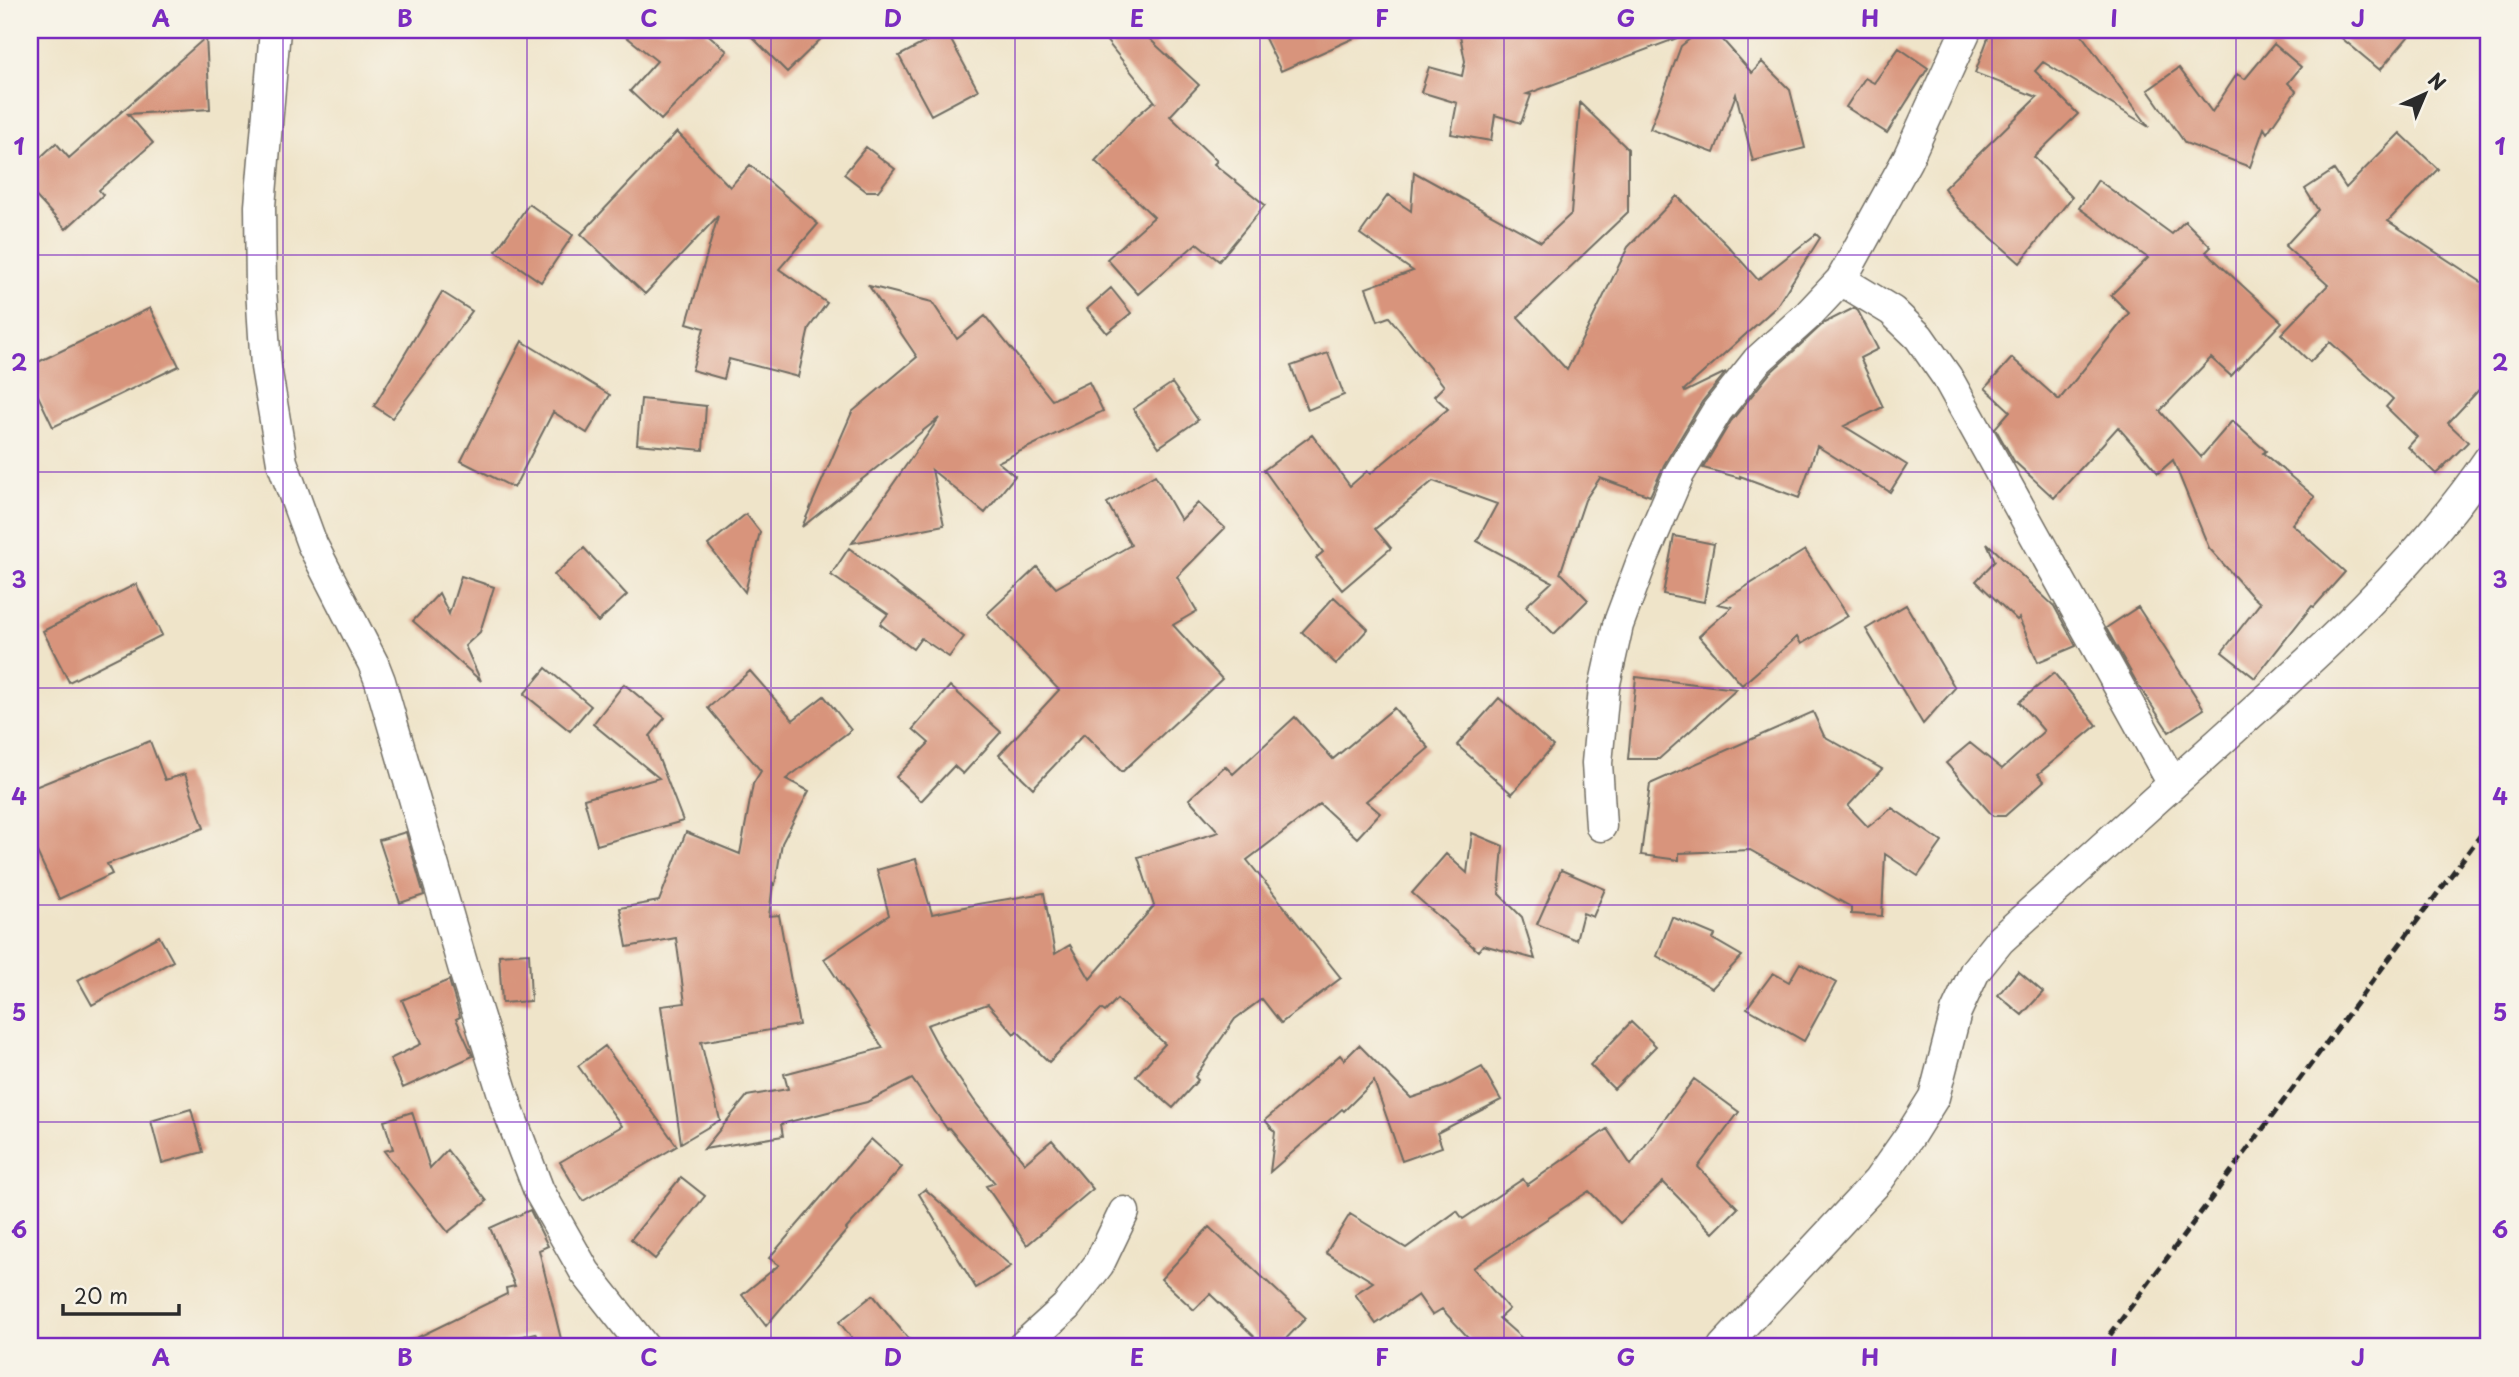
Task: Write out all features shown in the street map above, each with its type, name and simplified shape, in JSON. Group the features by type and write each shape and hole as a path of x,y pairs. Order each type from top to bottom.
{"street":[{"path":"275,30 260,206 261,289 266,367 282,462 313,544 380,681 476,1008 508,1110 539,1191 585,1272 644,1347"},
{"path":"1601,826 1597,763 1604,688 1618,625 1679,474 1717,411 1757,361 1807,316 1841,279 1907,160 1966,30"},
{"path":"1841,279 1892,311 1919,337 1947,377 2173,784"},
{"path":"1724,1347 1878,1181 1909,1137 1934,1097 1956,1012 1975,971 2000,940 2322,650 2405,566 2465,495 2489,459"},
{"path":"1022,1347 1066,1307 1099,1264 1124,1212"}],"building":[{"path":"618,30 703,30 727,51 661,120 630,91 657,61"},
{"path":"745,30 830,30 787,72"},
{"path":"1098,30 1140,30 1199,85 1170,116 1217,161 1214,164 1265,205 1219,261 1197,243 1138,294 1107,259 1154,217 1095,161 1132,120 1154,101 1156,103"},
{"path":"1261,30 1372,30 1281,71"},
{"path":"1459,30 1690,30 1691,33 1527,94 1531,95 1521,123 1495,115 1491,141 1451,134 1457,103 1421,92 1429,67 1462,76 1465,61"},
{"path":"1701,30 1714,30 1752,73 1762,62 1790,90 1805,148 1753,161 1736,94 1714,153 1650,129 1681,46"},
{"path":"1991,30 2078,30 2149,127 2043,62 2035,71 2078,114 2034,157 2072,197 2020,263 1958,208 1944,188 2037,97 1975,73"},
{"path":"2332,30 2414,30 2380,70"},
{"path":"946,31 978,90 931,115 899,56"},
{"path":"206,37 210,109 128,114 153,143 99,190 103,195 66,229 30,190 30,167 56,143 69,158"},
{"path":"2274,44 2301,67 2288,83 2296,91 2267,133 2264,128 2250,167 2185,143 2148,90 2179,68 2212,112 2237,74 2245,79"},
{"path":"1899,48 1928,68 1887,133 1846,107 1865,78 1874,83"},
{"path":"1580,103 1628,149 1628,212 1518,317 1567,370 1628,247 1677,196 1758,280 1816,234 1820,238 1776,307 1684,390 1685,392 1726,372 1702,402 1664,465 1650,496 1600,478 1585,500 1560,574 1588,600 1554,634 1526,606 1552,582 1477,541 1497,504 1433,481 1375,529 1391,548 1342,590 1316,558 1323,552 1264,470 1312,435 1350,486 1367,471 1370,474 1448,409 1434,396 1444,386 1389,317 1378,321 1366,288 1413,271 1360,234 1388,195 1411,211 1414,172 1541,242 1571,214"},
{"path":"677,132 730,187 750,165 818,224 779,269 827,303 809,328 798,377 729,359 724,379 692,370 704,328 687,323 718,216 645,294 581,234"},
{"path":"2400,133 2438,169 2388,221 2489,287 2489,379 2448,423 2468,442 2436,474 2408,447 2417,437 2386,407 2393,399 2330,342 2310,362 2281,334 2328,285 2285,246 2318,210 2305,189 2334,170 2346,188"},
{"path":"866,147 895,169 878,191 866,191 844,174"},
{"path":"2098,180 2172,234 2185,221 2211,247 2206,252 2282,322 2231,376 2211,358 2160,411 2201,457 2232,421 2266,451 2263,453 2315,497 2292,524 2345,572 2314,607 2312,606 2255,678 2222,652 2260,603 2209,548 2173,460 2158,473 2118,427 2054,498 2014,461 1995,428 2010,411 1985,388 2012,358 2059,400 2129,313 2111,295 2148,258 2079,208"},
{"path":"529,204 573,235 541,282 496,251"},
{"path":"869,286 932,302 957,339 985,316 1052,400 1089,382 1103,411 998,462 1015,476 985,513 932,470 944,525 852,543 939,418 802,527 852,412 917,357"},
{"path":"1111,288 1131,313 1107,333 1087,309"},
{"path":"442,292 472,311 392,418 374,406"},
{"path":"150,308 179,366 53,427 30,379 30,366"},
{"path":"1854,308 1878,349 1860,358 1883,407 1844,426 1907,465 1890,492 1817,446 1799,498 1740,476 1703,468 1731,421 1770,373 1824,323"},
{"path":"522,341 610,395 587,433 553,412 514,488 461,461"},
{"path":"1328,353 1344,395 1308,410 1291,366"},
{"path":"1172,383 1198,420 1159,447 1133,409"},
{"path":"641,399 706,406 703,450 637,444"},
{"path":"1155,475 1181,520 1198,503 1225,528 1177,577 1197,611 1173,625 1222,679 1122,772 1084,734 1033,788 999,755 1059,690 987,614 1037,567 1056,588 1131,545 1107,503"},
{"path":"746,514 760,532 745,592 708,545"},
{"path":"1674,536 1714,544 1704,602 1663,594"},
{"path":"1987,543 2054,606 2076,646 2038,662 2019,618 2017,620 1976,581 1995,561"},
{"path":"584,548 627,595 598,622 554,575"},
{"path":"849,548 964,637 949,657 921,638 913,649 880,624 888,614 831,575"},
{"path":"1805,550 1848,616 1801,644 1797,637 1742,685 1699,636 1732,607 1718,604"},
{"path":"461,576 494,587 480,632 465,646 481,681 413,621 439,593 449,614"},
{"path":"136,584 162,635 69,682 43,631"},
{"path":"1334,597 1368,629 1336,664 1302,632"},
{"path":"1906,605 1955,688 1923,724 1866,629"},
{"path":"2138,607 2204,709 2169,732 2106,628"},
{"path":"546,668 591,706 570,731 524,694"},
{"path":"750,671 793,720 824,696 851,730 786,779 809,791 782,843 769,916 779,915 799,1025 701,1042 720,1120 681,1143 661,1006 685,1003 676,938 627,947 620,908 659,901 686,832 740,854 753,784 761,771 708,708"},
{"path":"2054,673 2097,725 2038,774 2044,781 2005,816 1993,816 1946,763 1970,743 2002,769 2044,731 2019,702"},
{"path":"1636,677 1737,689 1659,759 1628,759"},
{"path":"624,684 665,718 650,736 683,821 597,845 584,799 659,778 593,724"},
{"path":"950,686 1001,732 963,774 954,766 921,801 896,777 929,743 913,729"},
{"path":"1499,698 1553,746 1512,794 1457,745"},
{"path":"1394,708 1429,748 1366,801 1380,813 1357,838 1320,804 1247,860 1341,978 1281,1023 1262,999 1235,1019 1195,1077 1198,1080 1173,1108 1136,1076 1165,1044 1117,999 1105,1012 1101,1009 1049,1062 1017,1031 1014,1034 988,1004 927,1025 944,1057 978,1106 1025,1163 1052,1140 1093,1189 1027,1245 986,1186 995,1183 949,1128 947,1129 912,1079 867,1102 781,1124 783,1136 704,1149 747,1096 788,1089 784,1074 883,1048 824,959 889,915 877,870 916,859 932,914 1044,893 1055,954 1070,945 1090,979 1154,906 1138,857 1219,832 1189,799 1225,766 1233,774 1295,717 1333,759"},
{"path":"1813,712 1824,736 1882,769 1848,806 1868,827 1892,808 1942,842 1918,876 1885,854 1882,916 1851,914 1851,907 1750,850 1679,853 1679,860 1641,855 1650,784"},
{"path":"150,741 165,780 185,774 204,828 107,864 112,874 59,899 30,837 30,789"},
{"path":"406,832 424,895 400,903 379,840"},
{"path":"1472,833 1503,846 1499,894 1522,917 1535,959 1483,945 1478,951 1412,893 1446,854 1467,873"},
{"path":"1561,870 1605,889 1593,917 1583,913 1576,940 1537,924"},
{"path":"1672,917 1715,935 1713,939 1742,956 1712,988 1657,956"},
{"path":"159,936 173,961 92,1005 78,980"},
{"path":"529,953 531,1001 502,1003 499,955"},
{"path":"1800,963 1836,983 1804,1041 1747,1008 1773,973 1789,982"},
{"path":"2018,971 2043,992 2022,1015 1998,995"},
{"path":"449,980 460,1017 456,1019 473,1056 403,1088 390,1059 421,1044 402,1000"},
{"path":"1631,1022 1656,1046 1614,1089 1590,1065"},
{"path":"1359,1045 1411,1098 1444,1087 1482,1067 1501,1100 1437,1133 1442,1147 1402,1161 1374,1081 1344,1111 1342,1109 1270,1172 1275,1132 1265,1120 1340,1055 1344,1060"},
{"path":"605,1046 677,1146 583,1201 560,1162 622,1126 578,1066"},
{"path":"1694,1079 1739,1112 1698,1167 1738,1208 1713,1233 1663,1182 1620,1223 1589,1191 1473,1268 1509,1309 1499,1318 1532,1347 1477,1347 1442,1309 1432,1315 1418,1295 1376,1324 1355,1294 1373,1282 1326,1253 1350,1214 1406,1248 1457,1211 1463,1219 1523,1179 1527,1185 1607,1129 1631,1165"},
{"path":"191,1109 203,1152 162,1163 151,1121"},
{"path":"412,1112 430,1168 447,1150 487,1201 448,1232 384,1151 393,1149 384,1121"},
{"path":"871,1139 902,1167 846,1229 766,1326 742,1295 779,1265 769,1258"},
{"path":"681,1177 705,1196 655,1259 631,1239"},
{"path":"925,1189 1011,1266 976,1288 919,1194"},
{"path":"530,1210 548,1246 539,1250 563,1347 542,1347 536,1333 479,1347 398,1347 507,1294 506,1288 515,1286 490,1228"},
{"path":"1209,1227 1306,1318 1278,1347 1265,1347 1210,1294 1194,1310 1161,1279"},
{"path":"873,1295 915,1347 859,1347 839,1322"}],"railway":[{"path":"2101,1347 2489,824"}]}
